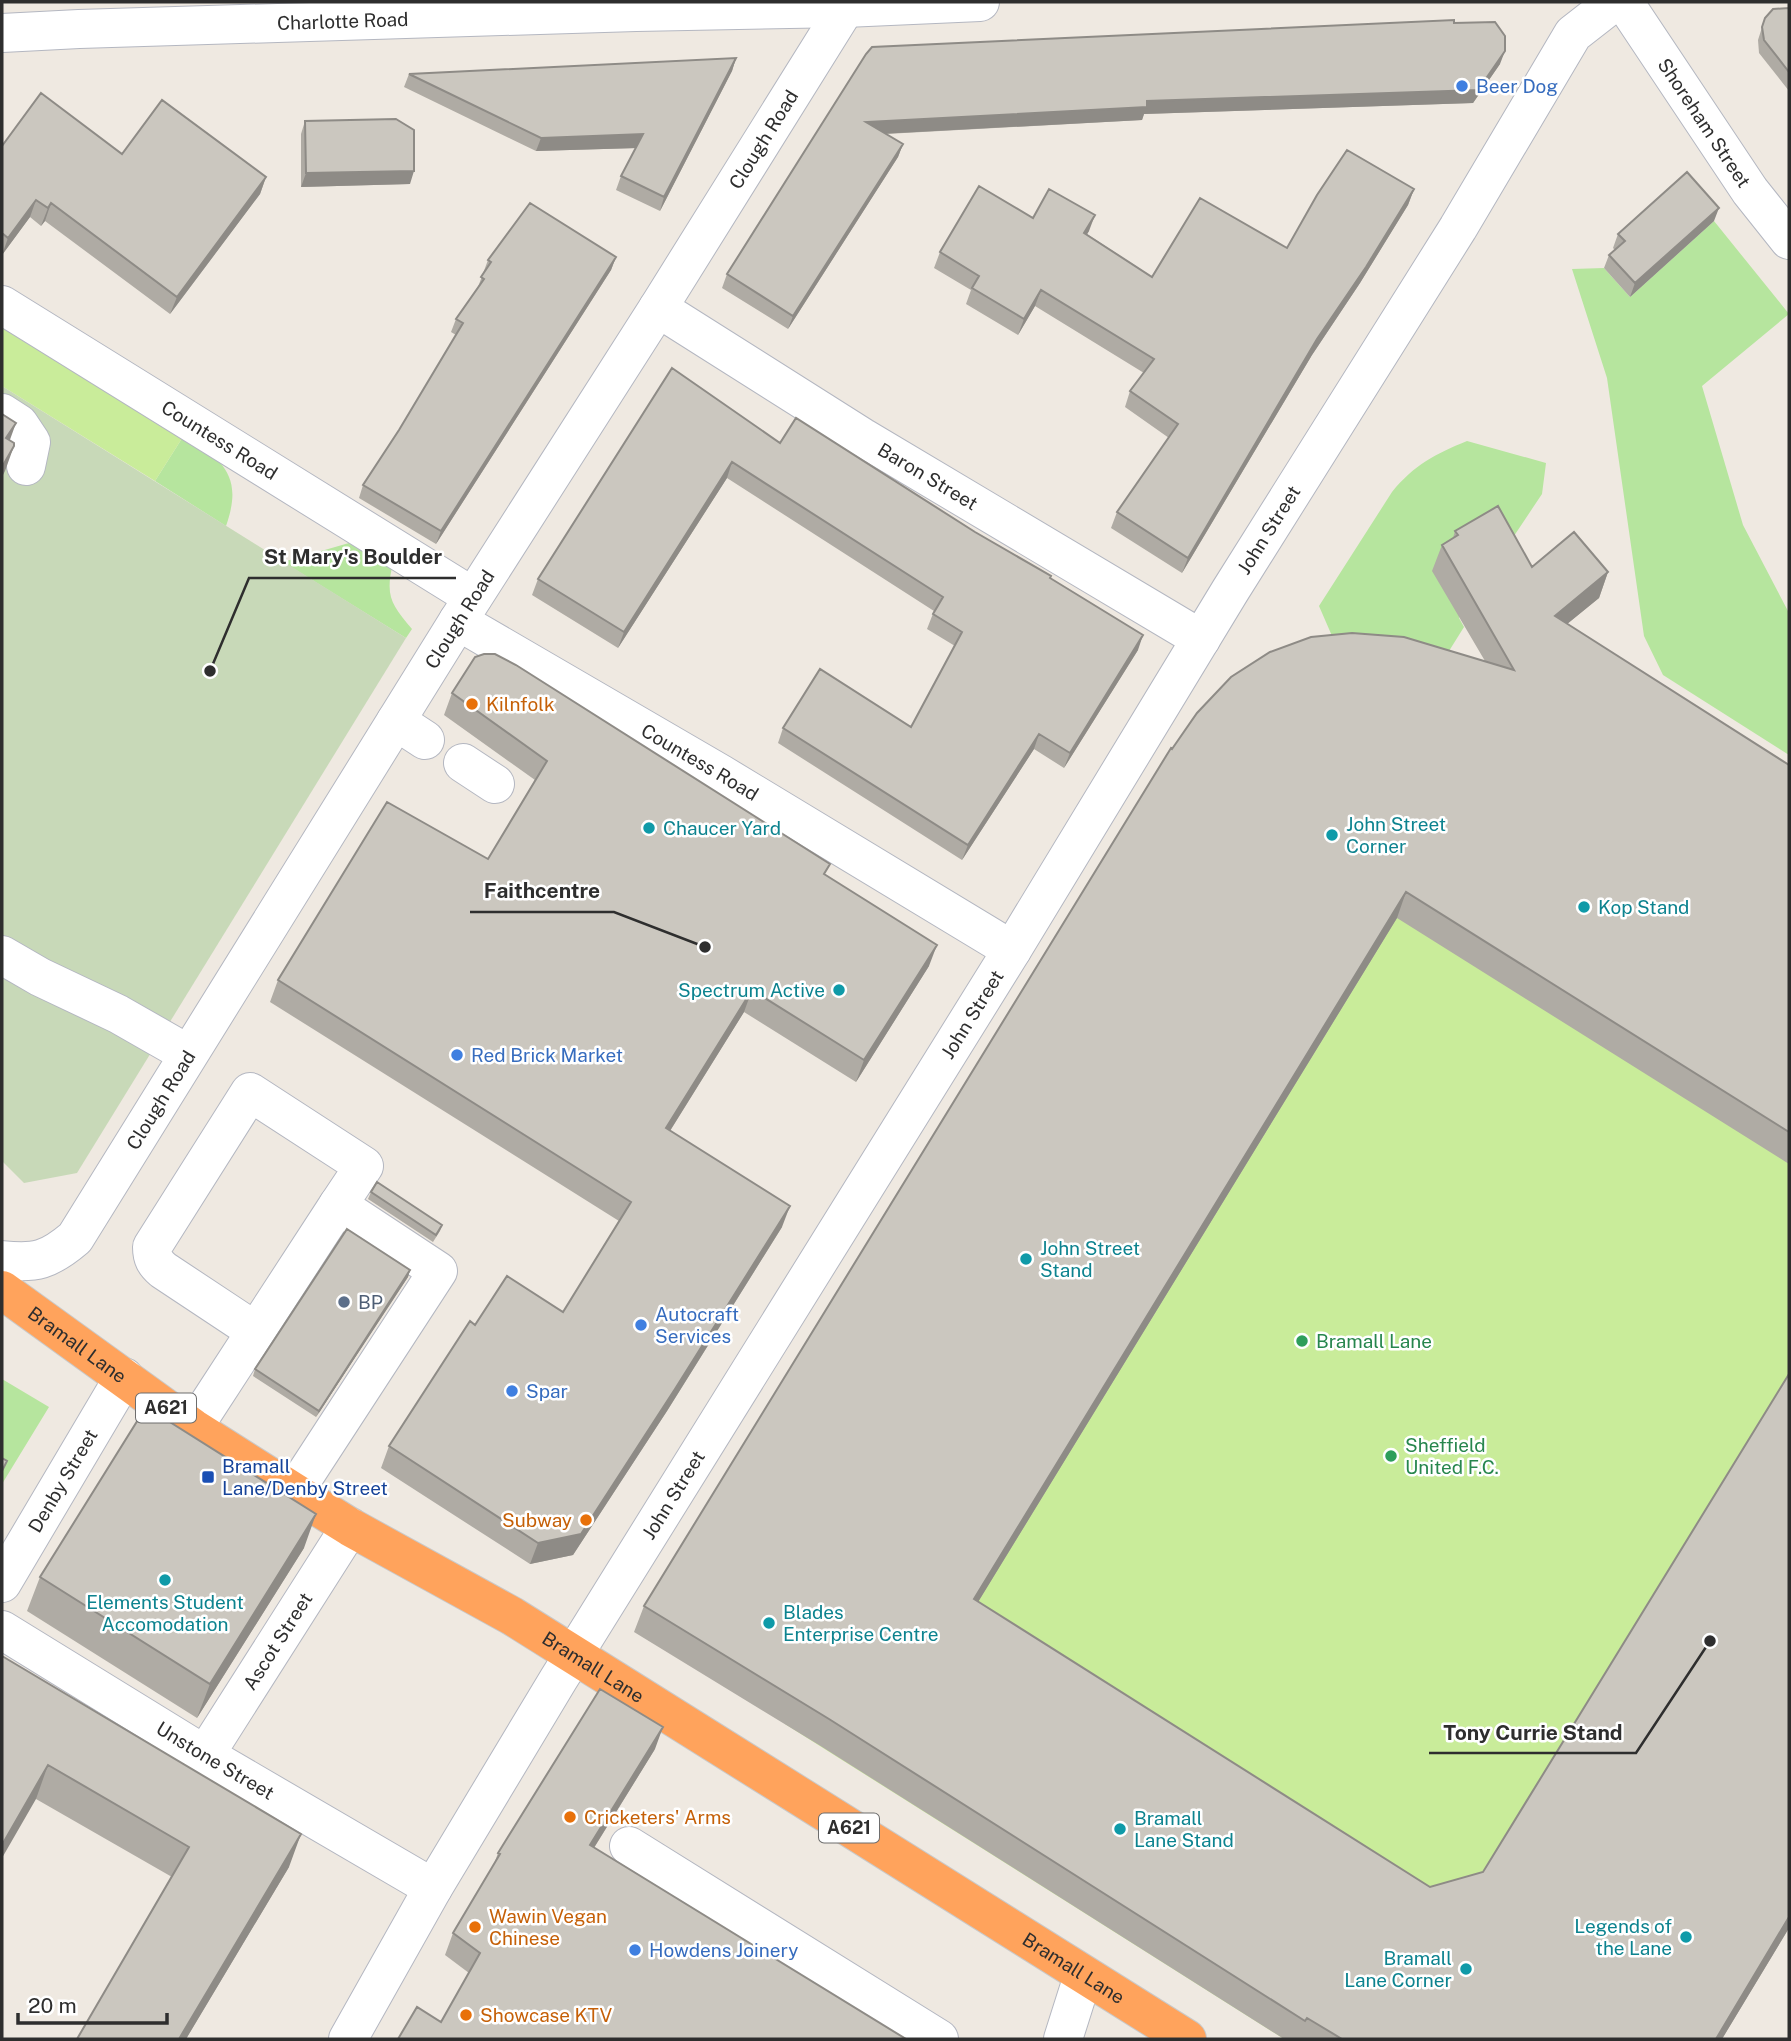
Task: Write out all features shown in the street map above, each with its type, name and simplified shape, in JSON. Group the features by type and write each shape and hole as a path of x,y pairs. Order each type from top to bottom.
{"highway":[{"name":"Bramall Lane","path":"2,1290 193,1428 294,1492 351,1527 512,1616 1187,2039"}],"street":[{"name":"Charlotte Road","path":"2,33 81,15 980,2"},
{"name":"John Street","path":"348,2039 433,1888 573,1655 1458,228 1573,34 1614,2"},
{"name":"Shoreham Street","path":"1624,2 1750,191 1789,240"},
{"name":"Clough Road","path":"2,1260 33,1262 57,1252 75,1238 188,1054 411,731 465,609 658,308 847,5"},
{"name":"Countess Road","path":"2,305 721,774 1012,950"},
{"name":"Baron Street","path":"658,308 862,436 1201,639"},
{"path":"2,413 19,424 31,442 26,466"},
{"path":"463,763 495,784"},
{"path":"2,955 118,1014 188,1054"},
{"path":"193,1428 364,1166 250,1092 152,1247 152,1255 163,1270 255,1331"},
{"path":"294,1492 438,1270 338,1205"},
{"name":"Denby Street","path":"2,1583 124,1377"},
{"name":"Ascot Street","path":"205,1755 351,1527"},
{"name":"Unstone Street","path":"2,1630 205,1755 433,1888"},
{"path":"629,1846 939,2039"},
{"path":"1063,2039 1083,1976"}],"green space":[{"path":"1714,221 1789,314 1702,386 1743,525 1789,613 1789,755 1663,675 1644,636 1607,378 1572,269 1604,268 1630,297"},
{"path":"2,317 186,432 155,481 2,386"},
{"path":"2,386 406,638 77,1173 24,1183 2,1161"},
{"path":"186,432 219,461 231,482 231,509 226,526 155,481"},
{"path":"1467,441 1546,463 1542,494 1459,618 1464,627 1434,675 1342,659 1319,606 1392,492 1408,474 1426,461"},
{"path":"349,543 393,563 390,592 399,613 412,629 406,638 283,562"},
{"name":"Bramall Lane","path":"1161,774 1789,797 1789,1928 1284,2039 785,1724"},
{"path":"2,1379 49,1407 2,1484"}],"building":[{"path":"1789,8 1789,72 1764,40 1762,27 1765,18 1773,9"},
{"path":"1454,20 1454,23 1495,22 1505,36 1505,51 1478,90 1147,101 1147,107 866,122 903,144 793,316 727,274 872,47"},
{"path":"736,58 664,197 621,176 643,134 541,138 409,74"},
{"path":"41,93 122,154 162,100 266,177 177,297 51,203 48,208 36,200 8,238 2,233 2,146"},
{"path":"396,119 414,130 414,171 306,173 305,121"},
{"path":"1347,150 1414,189 1317,339 1188,558 1117,512 1178,424 1130,391 1154,359 1041,290 1024,319 972,288 979,276 940,252 979,186 1033,218 1049,189 1095,215 1084,233 1152,277 1200,198 1287,248"},
{"path":"1687,172 1719,208 1635,283 1609,255 1625,241 1618,234"},
{"path":"530,203 616,257 441,531 363,485 463,323 456,319 484,279 481,277 491,262 488,260"},
{"path":"672,368 780,443 796,418 1143,635 1070,753 1039,734 968,845 783,728 820,669 911,727 962,632 933,614 943,597 732,462 624,632 538,579"},
{"path":"2,414 16,423 6,438 14,443 14,446 2,467"},
{"path":"1498,506 1532,567 1574,532 1608,572 1555,616 1789,765 1789,1132 1406,892 974,1599 1430,1887 1483,1872 1789,1374 1789,1917 1716,2039 1342,2039 1307,2018 1305,2021 829,1719 644,1606 1171,748 1197,713 1231,677 1270,652 1311,637 1352,633 1404,637 1514,670 1442,545 1458,535 1455,531"},
{"path":"495,654 516,665 830,864 824,874 937,945 864,1060 752,990 666,1128 790,1206 581,1534 538,1543 389,1446 470,1321 475,1325 507,1276 563,1312 631,1202 278,980 387,802 488,859 547,761 452,693 475,657"},
{"path":"377,1182 442,1225 436,1235 371,1192"},
{"name":"BP","path":"347,1229 410,1270 319,1411 255,1369"},
{"name":"Elements Student Accomodation","path":"146,1407 316,1514 210,1684 40,1577"},
{"path":"2,1458 7,1461 2,1471"},
{"path":"2,1656 301,1834 179,2039 77,2039 189,1847 48,1765 2,1845"},
{"path":"600,1689 663,1727 590,1845 906,2039 398,2039 417,2007 441,2022 480,1953 453,1933 500,1854 498,1853"}],"place":[{"name":"Beer Dog","path":"1462,86"},
{"name":"St Mary's Boulder","path":"210,671"},
{"name":"Kilnfolk","path":"472,704"},
{"name":"Chaucer Yard","path":"649,828"},
{"name":"John Street Corner","path":"1332,835"},
{"name":"Kop Stand","path":"1584,907"},
{"name":"Faithcentre","path":"705,947"},
{"name":"Spectrum Active","path":"839,990"},
{"name":"Red Brick Market","path":"457,1055"},
{"name":"John Street Stand","path":"1026,1259"},
{"name":"BP","path":"344,1302"},
{"name":"Autocraft Services","path":"641,1325"},
{"name":"Bramall Lane","path":"1302,1341"},
{"name":"Spar","path":"512,1391"},
{"name":"Sheffield United F.C.","path":"1391,1456"},
{"name":"Bramall Lane/Denby Street","path":"208,1477"},
{"name":"Subway","path":"586,1520"},
{"name":"Elements Student Accomodation","path":"165,1580"},
{"name":"Blades Enterprise Centre","path":"769,1623"},
{"name":"Tony Currie Stand","path":"1710,1641"},
{"name":"Cricketers' Arms","path":"570,1817"},
{"name":"Bramall Lane Stand","path":"1120,1829"},
{"name":"Wawin Vegan Chinese","path":"475,1927"},
{"name":"Legends of the Lane","path":"1686,1937"},
{"name":"Howdens Joinery","path":"635,1950"},
{"name":"Bramall Lane Corner","path":"1466,1969"},
{"name":"Showcase KTV","path":"466,2015"}]}
